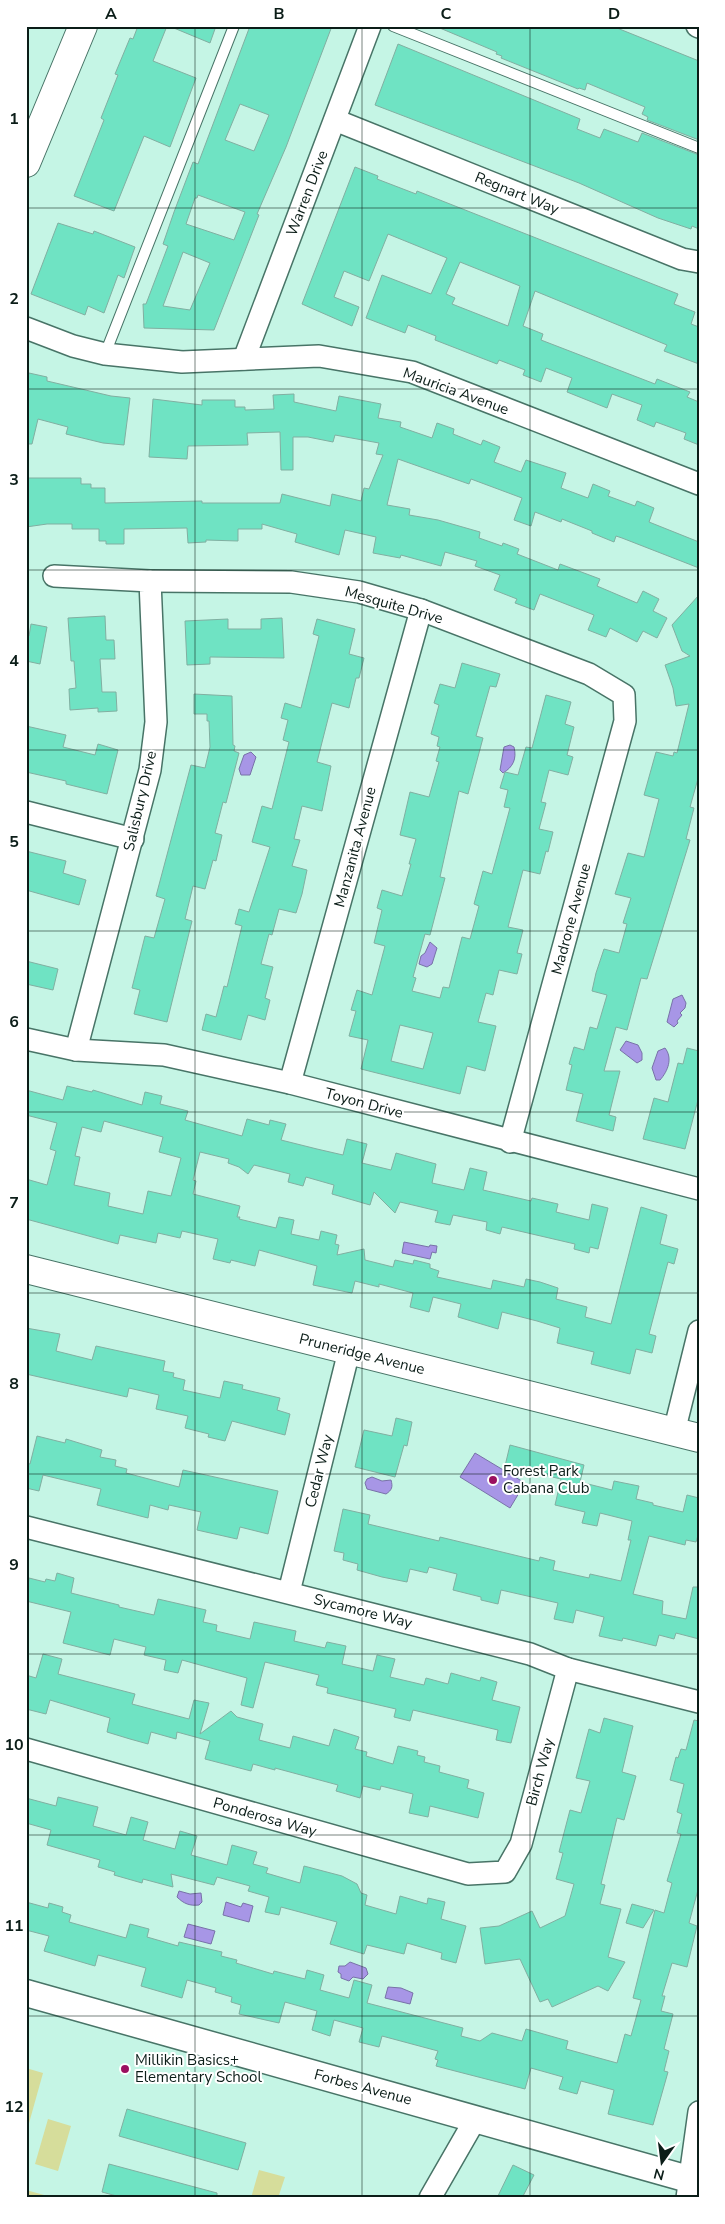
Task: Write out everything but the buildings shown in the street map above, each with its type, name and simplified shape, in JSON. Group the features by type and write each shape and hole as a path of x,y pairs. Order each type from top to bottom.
{"main road":[{"path":"26,164 83,26"},
{"name":"Pruneridge Avenue","path":"26,1269 686,1435"}],"street":[{"name":"Warren Drive","path":"244,359 370,26"},
{"name":"Regnart Way","path":"335,120 682,259 699,262"},
{"name":"Mauricia Avenue","path":"26,328 73,346 105,354 182,362 320,356 412,372 699,484"},
{"path":"54,576 150,581"},
{"name":"Mesquite Drive","path":"150,581 290,582 359,592 421,610 588,674 624,695"},
{"name":"Salisbury Drive","path":"76,1050 150,770 156,722 150,581"},
{"name":"Manzanita Avenue","path":"290,1084 421,610"},
{"name":"Madrone Avenue","path":"510,1142 625,722 624,695"},
{"path":"26,812 133,838"},
{"name":"Toyon Drive","path":"26,1040 76,1050 164,1055 290,1084 699,1189"},
{"path":"686,1435 699,1331"},
{"name":"Cedar Way","path":"289,1592 349,1350"},
{"name":"Sycamore Way","path":"26,1527 530,1654 568,1669 699,1702"},
{"name":"Birch Way","path":"504,1872 521,1844 568,1669"},
{"name":"Ponderosa Way","path":"26,1749 468,1874 504,1872"},
{"name":"Forbes Avenue","path":"26,1993 476,2118 692,2186"},
{"path":"692,2186 699,2112"},
{"path":"430,2198 476,2118"}],"lane":[{"path":"105,354 234,26"},
{"path":"393,26 699,148"}],"green space":[{"path":"26,2068 43,2073 26,2134"},
{"path":"48,2119 71,2126 58,2171 35,2164"},
{"path":"259,2170 285,2177 278,2198 251,2198"},
{"path":"26,2190 55,2198 26,2198"}],"shaded area":[{"path":"510,745 514,747 514,759 512,765 503,773 500,770 504,747"},
{"path":"251,752 256,757 250,775 241,775 239,769 244,755"},
{"path":"430,942 437,948 432,964 427,967 419,964 421,956 425,953"},
{"path":"682,995 686,1003 685,1008 680,1013 682,1015 674,1027 667,1022 673,999"},
{"path":"626,1041 638,1045 642,1053 642,1060 637,1063 620,1050"},
{"path":"665,1048 669,1056 667,1069 660,1080 656,1080 652,1068 658,1051"},
{"path":"404,1242 429,1247 430,1245 437,1246 436,1253 432,1252 430,1259 402,1253"},
{"name":"Forest Park Cabana Club","path":"475,1453 525,1483 510,1508 460,1477"},
{"path":"372,1477 382,1481 391,1480 391,1490 386,1494 367,1489 365,1483 367,1479"},
{"path":"179,1891 190,1894 201,1893 202,1902 199,1905 185,1903 177,1897"},
{"path":"226,1902 241,1907 243,1903 253,1906 249,1922 223,1915"},
{"path":"188,1924 215,1931 211,1944 184,1937"},
{"path":"350,1962 366,1968 368,1974 363,1979 353,1977 349,1981 341,1978 341,1974 338,1972 339,1966 345,1966"},
{"path":"388,1987 401,1988 413,1993 410,2004 385,1998"}],"place":[{"name":"Forest Park Cabana Club","path":"493,1480"},
{"name":"Millikin Basics+ Elementary School","path":"125,2069"}]}
